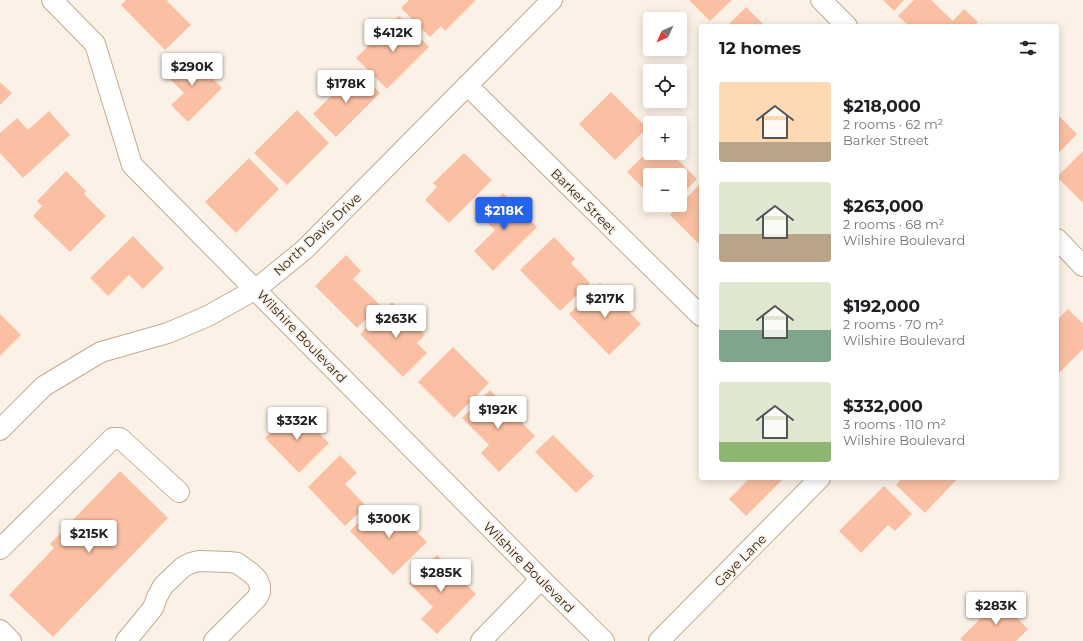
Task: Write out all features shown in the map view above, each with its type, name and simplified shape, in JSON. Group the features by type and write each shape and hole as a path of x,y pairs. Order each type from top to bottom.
{"street":[{"name":"Wilshire Boulevard","path":"52,0 95,44 132,165 604,641"},
{"name":"North Davis Drive","path":"0,430 44,386 101,352 168,333 208,316 256,289 304,250 552,0"},
{"path":"822,0 845,24"},
{"name":"Barker Street","path":"467,85 699,314"},
{"path":"1059,245 1083,266"},
{"path":"0,549 113,438 120,438 179,492"},
{"name":"Gaye Lane","path":"659,641 818,480"},
{"path":"126,641 153,608 163,586 183,567 199,561 238,563 257,579 260,586 260,592 257,598 214,641"},
{"path":"481,641 542,580"},
{"path":"0,630 11,641"}],"building":[{"path":"126,0 168,0 167,1 191,25 165,50 121,5"},
{"path":"409,0 476,0 445,31 441,26 430,37 401,8"},
{"path":"689,0 732,0 710,21"},
{"path":"883,0 904,0 894,11"},
{"path":"914,0 931,0 953,21 964,9 978,22 976,24 907,24 898,16"},
{"path":"746,7 763,24 729,24"},
{"path":"399,16 429,47 387,89 356,58"},
{"path":"187,53 222,88 188,122 171,105 184,93 165,74"},
{"path":"357,70 380,93 336,137 313,114"},
{"path":"0,82 12,93 0,105"},
{"path":"611,92 643,124 643,132 615,160 579,124"},
{"path":"297,110 329,143 287,185 254,153"},
{"path":"49,111 70,135 23,178 0,153 0,133 17,118 28,130"},
{"path":"1059,116 1077,134 1059,153"},
{"path":"1083,151 1083,203 1059,179 1059,175"},
{"path":"464,153 492,180 449,223 425,200 437,187 433,183"},
{"path":"643,156 643,160 678,160 686,168 643,168 643,188 627,172"},
{"path":"249,158 279,189 236,233 205,202"},
{"path":"687,169 697,179 687,189"},
{"path":"66,171 86,191 84,194 106,216 70,252 33,216 42,206 37,201"},
{"path":"699,185 699,244 670,215 673,212 687,212 687,197"},
{"path":"503,193 537,227 493,271 474,251 495,230 480,216"},
{"path":"133,236 164,268 143,289 129,275 108,296 90,278"},
{"path":"554,237 575,259 571,263 590,283 560,311 520,270"},
{"path":"346,255 361,271 353,279 380,305 357,328 315,286"},
{"path":"600,283 641,324 609,355 569,314"},
{"path":"392,302 425,335 417,343 427,353 403,377 360,334"},
{"path":"1068,309 1083,324 1083,349 1059,373 1059,318"},
{"path":"0,314 21,335 0,356"},
{"path":"453,347 489,383 454,418 418,382"},
{"path":"490,390 535,436 499,472 481,453 489,445 462,418"},
{"path":"294,409 329,443 299,473 265,438"},
{"path":"553,435 594,476 576,493 535,452"},
{"path":"340,455 357,473 345,484 366,506 345,526 308,487"},
{"path":"120,471 168,518 53,637 9,595 54,548 50,544"},
{"path":"748,480 782,480 746,516 729,499"},
{"path":"900,480 956,480 925,513 896,485"},
{"path":"884,486 912,514 895,531 888,525 861,553 839,531"},
{"path":"372,509 384,521 395,510 427,542 393,575 350,531"},
{"path":"437,555 476,594 437,634 421,619 433,607 409,583"},
{"path":"999,600 1028,629 1016,641 963,641 960,639"}]}
